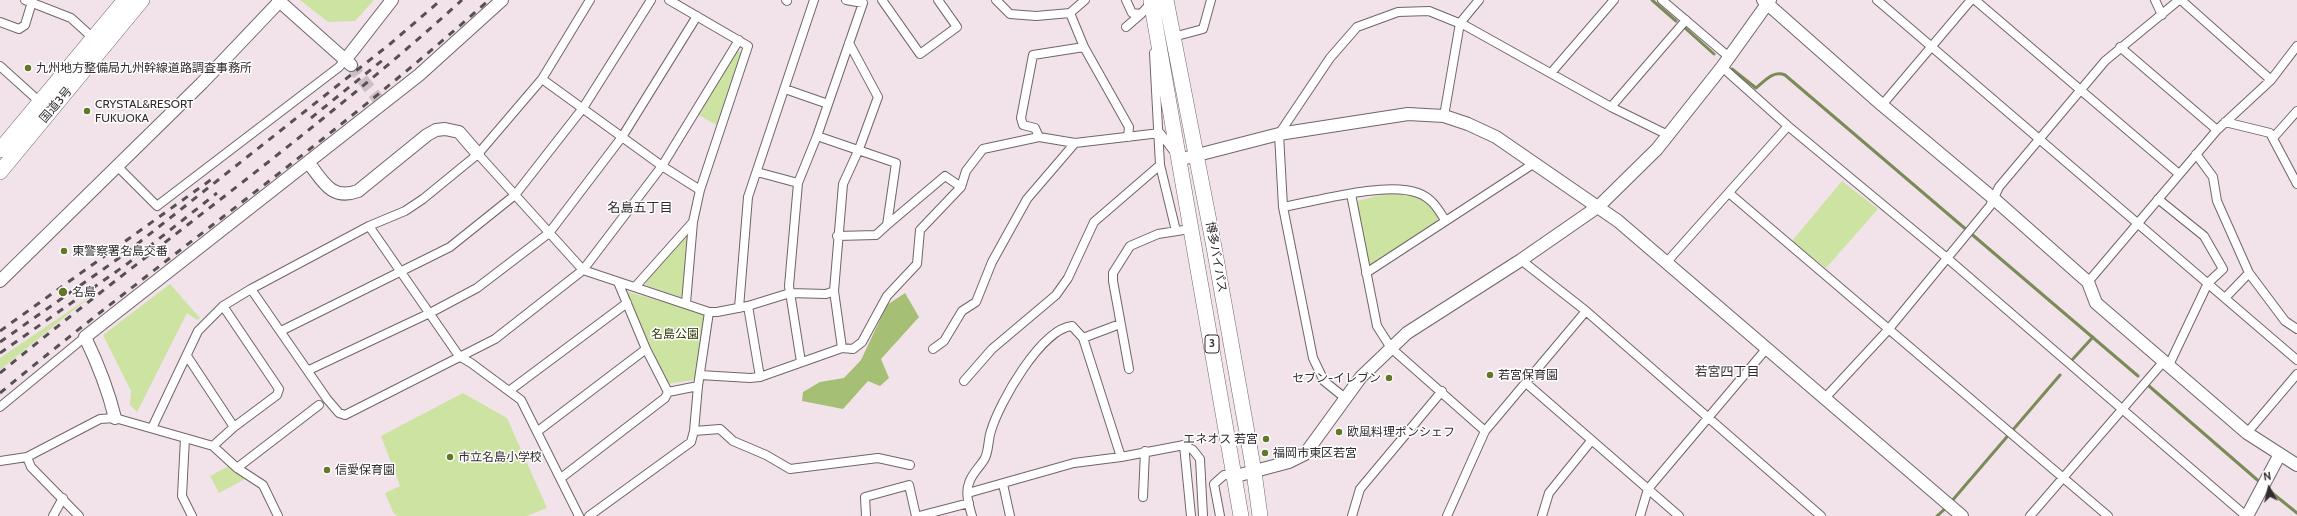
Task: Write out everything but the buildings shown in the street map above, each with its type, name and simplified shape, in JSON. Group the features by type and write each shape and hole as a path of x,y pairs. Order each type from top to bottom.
{"highway":[{"name":"国道3号","path":"0,150 41,103 125,0"},
{"name":"国道3号","path":"0,172 142,0"},
{"name":"博多バイパス","path":"1156,1 1173,37 1254,472 1260,516"},
{"name":"博多バイパス","path":"1156,1 1178,160 1183,230 1236,476 1241,516"}],"street":[{"path":"116,165 157,206 348,62 392,0"},
{"path":"0,407 85,337 308,162 380,102 435,62 502,0"},
{"path":"152,428 198,331 223,306 251,289 370,226 405,211 423,199 478,154 542,79 590,0"},
{"path":"281,331 450,247 515,195 583,108 650,0"},
{"path":"669,0 748,46 700,190 693,222 686,303"},
{"path":"738,308 748,197 814,0"},
{"path":"801,362 790,293 798,183 817,136 849,43 867,2 846,0"},
{"path":"882,0 920,54 956,28 938,0"},
{"path":"996,0 1010,14 1036,16 1070,13 1085,0"},
{"path":"1126,0 1132,13 1141,14"},
{"path":"1173,37 1203,29 1211,0"},
{"path":"1444,116 1460,23 1479,0"},
{"path":"1551,73 1614,0"},
{"path":"1662,0 1686,20 1788,126 1946,258 2121,411 2246,516 2280,454"},
{"path":"1877,0 2297,360"},
{"path":"1882,105 1971,0"},
{"path":"1976,0 2179,174"},
{"path":"2155,0 2162,15"},
{"path":"1825,398 1888,330 1990,206 1999,187 2081,90 2120,47 2180,0 2271,80"},
{"path":"0,22 19,29 25,25 28,1 71,18 93,38"},
{"path":"0,281 116,165 202,83 280,1 348,62"},
{"path":"1126,27 1156,1"},
{"path":"1220,516 1214,484 1224,475 1236,476 1254,472 1289,462 1305,454 1361,377 1406,333 1521,260 1599,206 1657,149 1725,62 1767,1 1882,105 1993,198 2088,282 2096,303 2247,433 2297,465"},
{"path":"1345,398 1324,381 1313,358 1282,207 1279,134 1330,58 1357,27 1398,12 1429,11 1460,23 1611,107 1668,135"},
{"path":"1070,13 1084,47 1129,127 1128,137"},
{"path":"309,370 430,313 477,288 549,233 622,137 697,16"},
{"path":"1611,107 1686,20"},
{"path":"251,289 309,370 327,399 339,413 345,415 494,339 583,270 662,166 739,40"},
{"path":"842,348 834,291 842,184 859,149 878,97 849,43"},
{"path":"2088,282 2140,224 2158,199 2217,130 2271,80 2297,46"},
{"path":"1039,137 1035,128 1023,125 1021,118 1033,55 1084,47"},
{"path":"2120,47 2217,130"},
{"path":"1129,370 1120,324 1113,273 1130,246 1158,234 1183,230 1160,165 1160,133 1154,52"},
{"path":"0,66 41,103"},
{"path":"542,79 662,166 700,190"},
{"path":"785,89 828,104"},
{"path":"2273,138 2297,111"},
{"path":"1160,133 1169,143 1178,160 1279,134 1408,114 1444,116 1468,124 1496,137 1533,164 1599,206 1962,516"},
{"path":"2225,122 2270,133 2297,184"},
{"path":"1666,263 1788,126"},
{"path":"308,162 331,190 347,195 358,191 427,135 436,130 459,132 583,270 635,286 709,312 717,312 748,306 790,293 826,294 834,291"},
{"path":"700,374 750,378 760,377 842,348 853,349 862,342 887,296 917,264 920,230 961,187 966,171 983,149 1039,137 1075,143 1160,133"},
{"path":"817,136 859,149 896,163 887,225"},
{"path":"933,350 944,341 962,311 976,302 992,262 1027,199 1075,143"},
{"path":"2196,154 2213,177 2217,200 2249,273 2285,321 2297,329"},
{"path":"1366,273 1445,220 1533,164"},
{"path":"964,381 992,350 1056,295 1068,278 1094,222 1160,165"},
{"path":"757,172 798,183"},
{"path":"837,236 876,235 945,176 961,187"},
{"path":"1282,207 1351,194 1394,188 1418,193 1433,202 1445,220"},
{"path":"1729,193 1888,330 2063,476 2108,516"},
{"path":"1351,194 1377,326 1391,348 1442,391 1485,431"},
{"path":"2030,516 2063,476 2166,363 2208,284 2223,269 2204,236 2158,199"},
{"path":"635,286 693,222"},
{"path":"370,226 459,356 521,400 538,431 579,516"},
{"path":"1521,260 1586,311 1821,516"},
{"path":"2226,298 2249,273"},
{"path":"618,282 646,349 668,392"},
{"path":"510,391 627,303"},
{"path":"212,446 234,427 277,395 279,389 223,306"},
{"path":"748,306 760,377"},
{"path":"1447,516 1485,431 1586,311"},
{"path":"589,516 691,442 694,431 698,386 709,312"},
{"path":"1084,338 1120,324"},
{"path":"972,516 968,493 969,483 986,457 991,430 1012,387 1040,345 1066,327 1072,326 1084,338 1121,457"},
{"path":"85,337 102,376 115,418"},
{"path":"1640,516 1648,489 1767,348"},
{"path":"538,431 646,349"},
{"path":"187,356 234,427"},
{"path":"2247,433 2297,374"},
{"path":"1526,383 1679,516"},
{"path":"668,392 698,386"},
{"path":"1352,516 1360,489 1442,391"},
{"path":"561,478 665,398 668,392"},
{"path":"237,468 319,405"},
{"path":"0,461 27,457 100,419 115,418 212,446 237,468 263,484 278,516"},
{"path":"694,431 720,430 733,441 766,455 790,469 878,458 910,465"},
{"path":"185,438 182,496 192,516"},
{"path":"1542,516 1549,493 1591,441"},
{"path":"968,493 1074,463 1121,457 1145,451 1184,445 1193,450 1200,459 1203,516"},
{"path":"1184,445 1191,516"},
{"path":"1143,497 1145,451"},
{"path":"27,457 31,467 79,516"},
{"path":"1002,484 1010,516"},
{"path":"866,516 865,497 909,485 918,516 969,503"},
{"path":"53,516 63,498"}],"green space":[{"path":"300,0 374,0 355,21 328,22"},
{"path":"737,51 742,52 718,126 699,115"},
{"path":"1842,181 1878,209 1826,268 1792,241"},
{"path":"1392,192 1406,194 1428,203 1437,214 1439,221 1372,265 1368,264 1357,201"},
{"path":"689,231 685,293 680,297 645,285 646,282"},
{"path":"170,284 200,318 197,320 187,313 137,412 130,405 131,391 103,335"},
{"name":"名島公園","path":"628,292 700,312 704,316 705,323 697,376 693,380 667,384 630,302"},
{"path":"905,293 919,317 881,359 889,378 880,386 868,381 843,409 802,401 803,392 820,382 844,378 861,360 887,305"},
{"path":"91,296 0,370 0,358"},
{"name":"市立名島小学校","path":"463,393 507,418 547,508 527,516 397,516 393,512 385,493 400,486 381,436"},
{"path":"229,466 245,479 219,493 210,476"}],"waterway":[{"path":"1652,0 1676,21"},
{"path":"1685,28 1714,54"},
{"path":"1732,69 1756,88 1773,75 1785,75 2138,376"},
{"path":"2072,360 2093,337"},
{"path":"1951,502 2060,375"},
{"path":"2149,386 2262,484"},
{"path":"2266,488 2297,513"},
{"path":"1937,516 1948,506"}],"tunnel":[{"path":"351,65 378,99"}],"railway":[{"path":"0,342 122,256 390,44 441,0"},
{"path":"0,373 350,97 462,0"},
{"path":"0,393 369,101 489,0"},
{"path":"311,118 384,59"},
{"path":"0,331 212,179"},
{"path":"0,353 127,264 217,193"}],"place":[{"name":"九州地方整備局九州幹線道路調査事務所","path":"28,68"},
{"name":"CRYSTAL&RESORT FUKUOKA","path":"87,111"},
{"name":"東警察署名島交番","path":"64,251"},
{"name":"名島","path":"63,292"},
{"name":"若宮保育園","path":"1490,375"},
{"name":"セブン-イレブン","path":"1389,378"},
{"name":"欧風料理ポンシェフ","path":"1339,432"},
{"name":"エネオス 若宮","path":"1266,439"},
{"name":"福岡市東区若宮","path":"1265,453"},
{"name":"市立名島小学校","path":"450,457"},
{"name":"信愛保育園","path":"327,470"}],"district":[{"name":"名島五丁目","path":"640,208"},
{"name":"若宮四丁目","path":"1727,372"}]}
